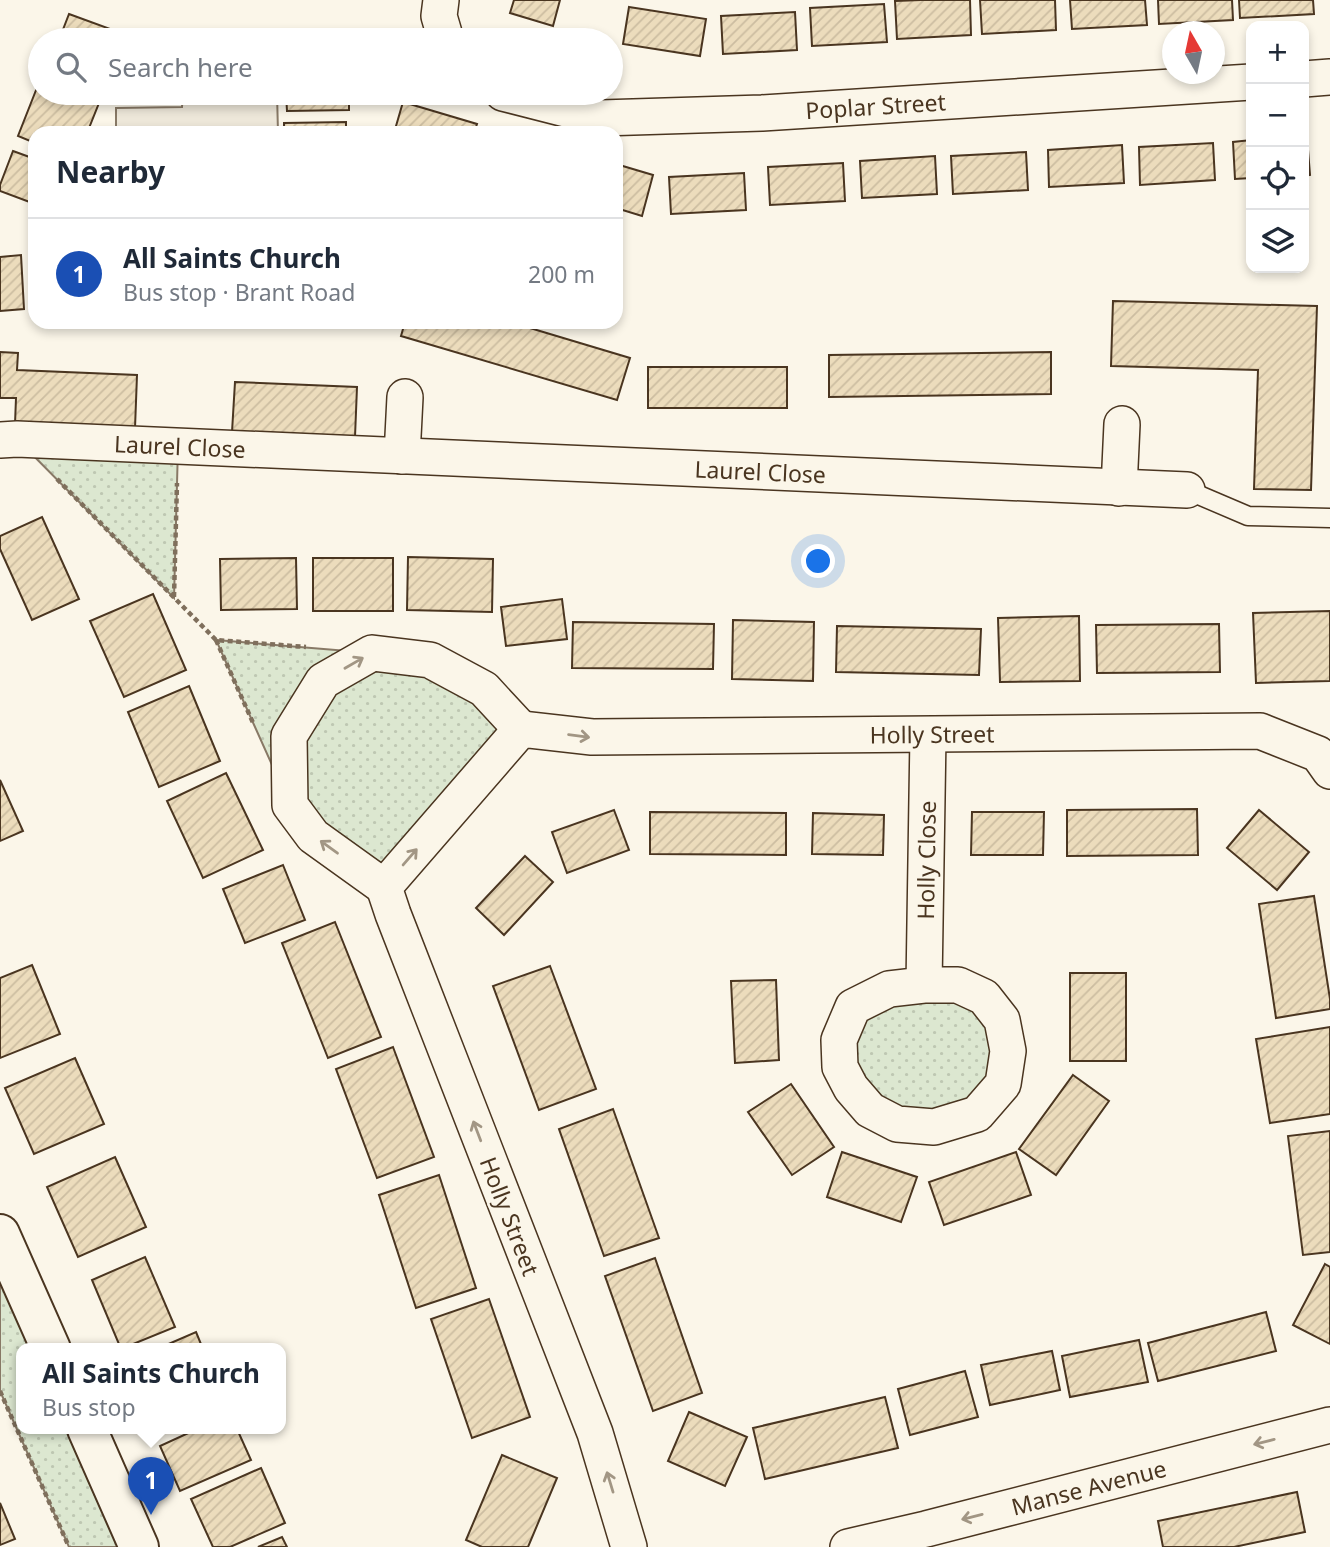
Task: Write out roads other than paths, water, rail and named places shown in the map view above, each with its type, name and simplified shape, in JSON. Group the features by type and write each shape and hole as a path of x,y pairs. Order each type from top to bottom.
{"street":[{"path":"441,0 439,16 442,28"},
{"path":"1309,79 1330,77"},
{"name":"Poplar Street","path":"550,105 601,118 762,113 1246,82"},
{"path":"402,456 405,397"},
{"path":"1119,488 1122,424"},
{"name":"Laurel Close","path":"9,440 1187,490"},
{"path":"372,653 430,660 484,689 521,729 384,887 313,836 290,805 289,736 323,681 372,653"},
{"name":"Holly Street","path":"521,729 592,737 1260,731 1318,754 1330,771"},
{"name":"Holly Close","path":"924,985 928,735"},
{"name":"Holly Street","path":"384,887 595,1433 629,1547"},
{"path":"924,985 958,985 984,998 1002,1020 1008,1051 1003,1084 976,1114 934,1127 897,1124 870,1110 851,1088 840,1068 839,1040 853,1007 888,989 924,985"},
{"path":"0,1234 48,1343"},
{"name":"Manse Avenue","path":"848,1547 929,1538 1330,1425"},
{"path":"89,1434 139,1547"}],"lane":[{"path":"1187,490 1248,516 1330,518"}],"place":[{"name":"All Saints Church","path":"151,1515"}]}
